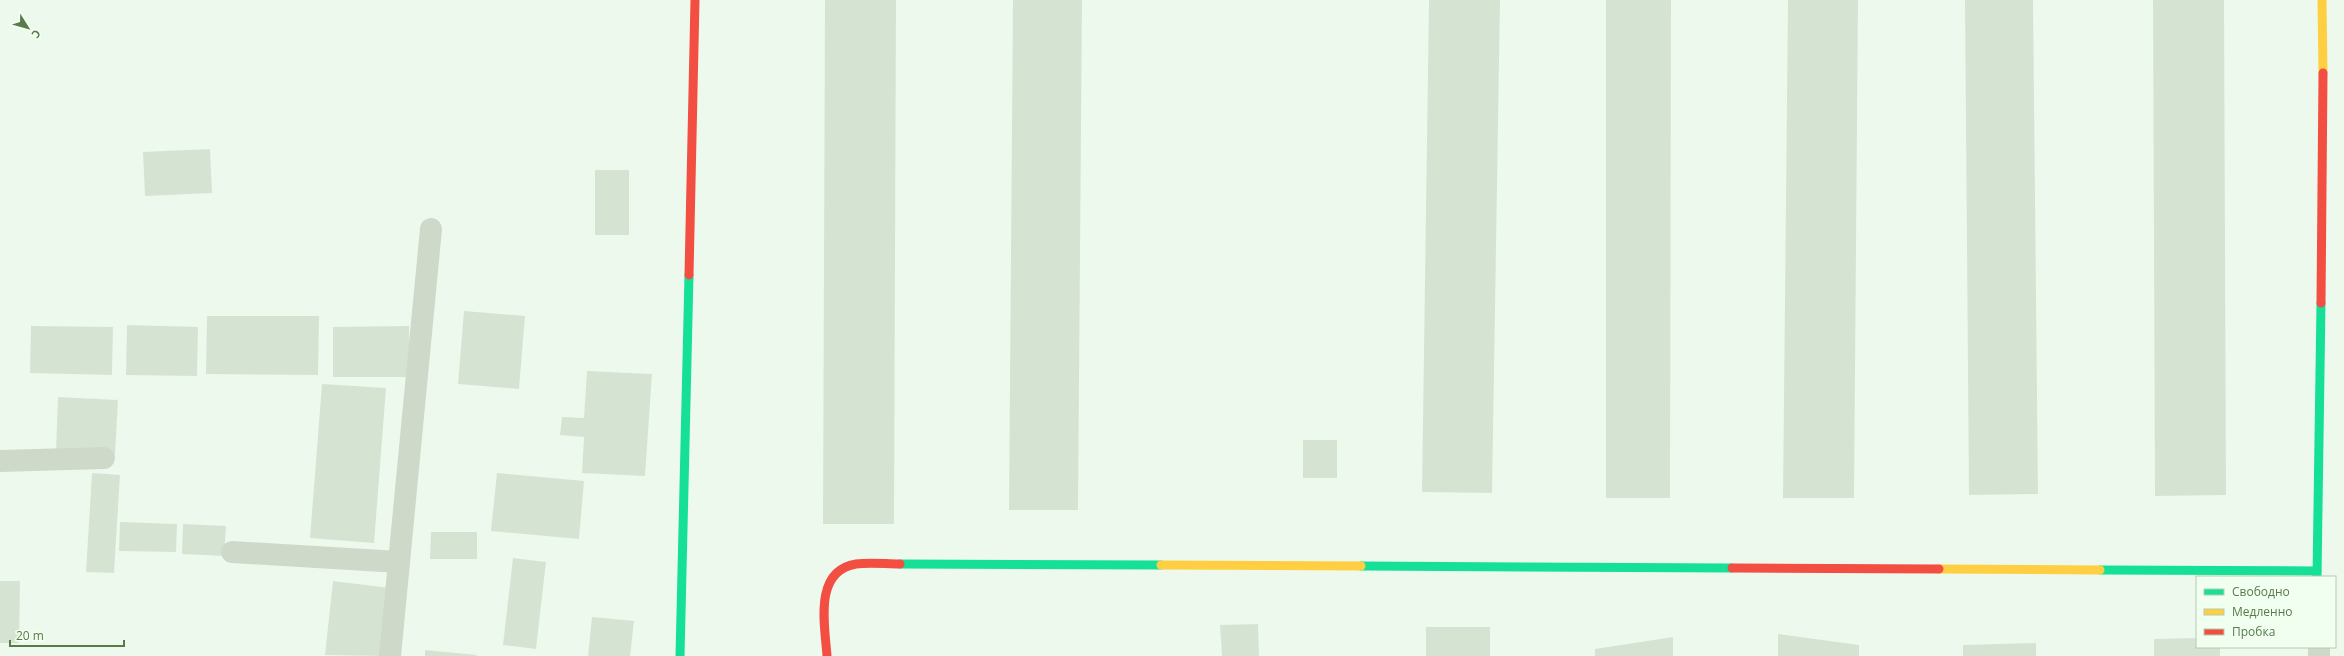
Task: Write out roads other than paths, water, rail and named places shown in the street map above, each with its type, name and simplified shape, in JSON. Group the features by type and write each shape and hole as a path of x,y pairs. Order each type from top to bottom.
{"street":[{"path":"680,656 695,0"},
{"path":"827,656 824,607 827,588 839,571 856,564 2317,574 2323,138 2322,0"},
{"path":"390,656 431,229"},
{"path":"0,461 104,458"},
{"path":"232,552 399,562"}]}
